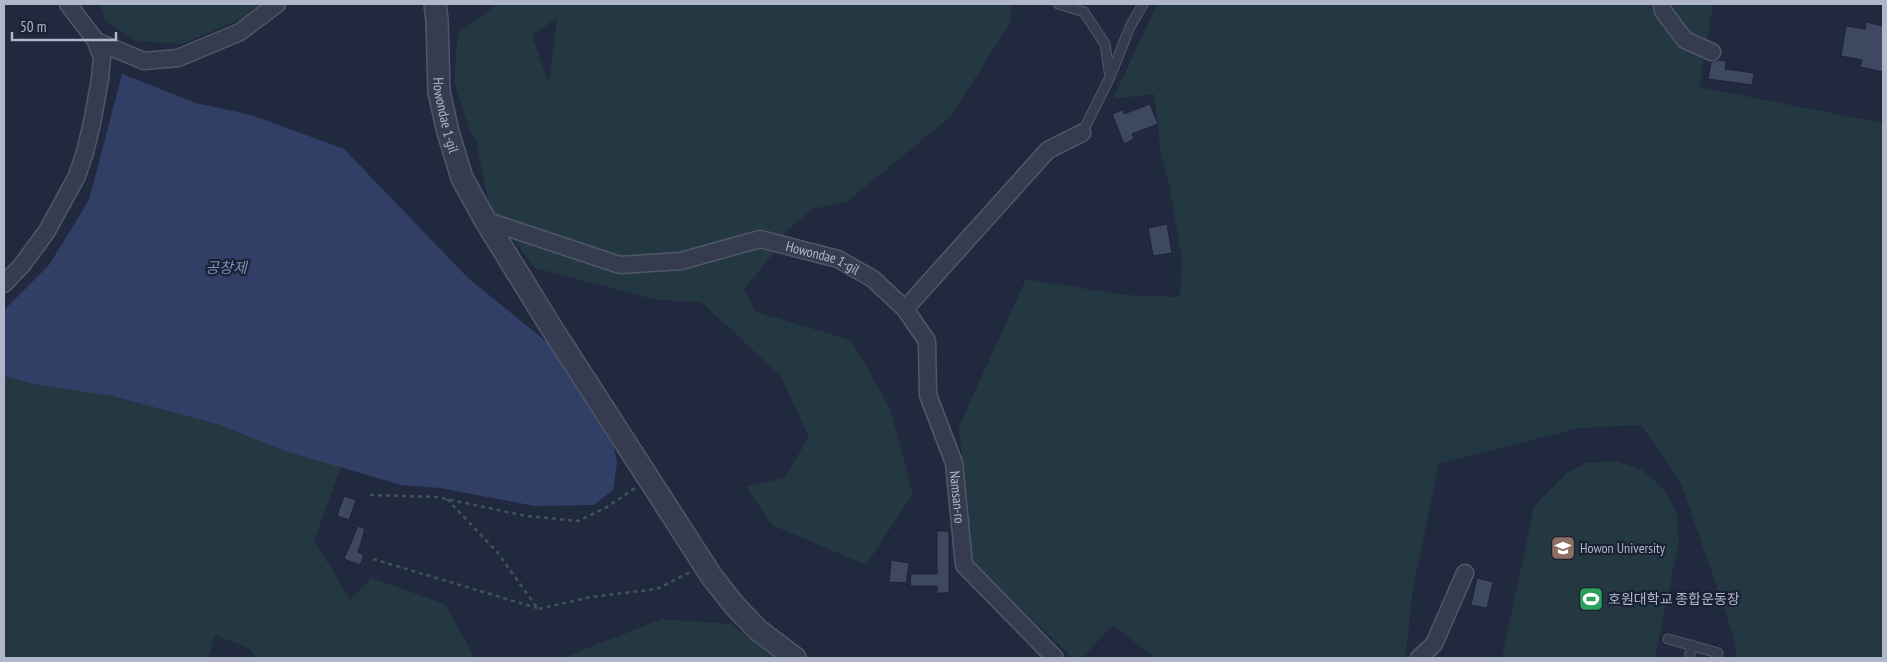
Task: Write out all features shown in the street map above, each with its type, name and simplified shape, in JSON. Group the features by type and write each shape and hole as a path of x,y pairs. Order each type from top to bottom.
{"street":[{"path":"4,284 22,266 48,231 77,176 86,152 100,79 102,58 96,41 68,4"},
{"path":"96,41 144,61 178,58 240,32 277,4"},
{"name":"Howondae 1-gil","path":"435,4 439,92 448,132 462,178 485,220 704,564 746,618 758,630 795,658"},
{"path":"1662,4 1663,11 1685,40 1712,52"},
{"path":"905,309 1048,150 1082,133"},
{"name":"Howondae 1-gil","path":"485,220 620,265 682,261 760,239 838,259 873,279 905,309"},
{"name":"Namsan-ro","path":"905,309 927,341 928,395 954,464 964,565 1055,658"},
{"path":"1419,658 1434,644 1465,573"}],"lane":[{"path":"1058,4 1084,12 1105,44 1110,77"},
{"path":"1082,133 1110,77 1130,27 1143,4"},
{"path":"1668,640 1718,652 1717,658"},
{"path":"1689,658 1692,645"}],"path":[{"path":"370,495 436,497 526,516 578,521 607,507 649,478"},
{"path":"447,499 497,552 538,609"},
{"path":"373,559 538,609 591,597 657,589 704,564"}],"shaded area":[{"path":"100,4 261,4 241,19 182,44 136,41 105,20"},
{"path":"498,4 1012,4 1009,25 950,117 848,201 813,209 785,232 775,251 744,290 756,312 851,340 890,408 913,494 866,565 772,525 746,487 784,478 809,437 780,375 701,302 657,300 535,268 490,210 476,140 470,132 454,81 458,32","holes":["557,18 549,84 532,35"]},
{"path":"1157,4 1713,4 1699,87 1883,123 1883,658 1737,658 1732,631 1681,483 1641,425 1580,428 1439,464 1414,583 1405,658 1155,658 1113,625 1082,658 1073,658 971,562 959,426 1026,279 1124,295 1180,297 1182,261 1170,189 1161,155 1154,94 1113,99"},
{"path":"4,376 112,396 220,425 341,467 314,540 350,600 371,578 445,604 475,658 255,658 253,652 241,645 215,635 208,658 4,658"},
{"name":"호원대학교 종합운동장","path":"1616,461 1641,469 1661,486 1676,510 1679,540 1655,658 1502,658 1534,507 1566,473 1586,463"},
{"path":"662,619 731,624 774,658 562,658"}],"water":[{"name":"공창제","path":"122,74 196,103 251,115 344,149 469,279 547,342 614,447 617,463 613,490 594,505 535,506 440,488 401,485 285,451 220,425 112,396 34,384 4,376 4,310 49,265 89,200"}],"building":[{"path":"1866,22 1883,26 1883,72 1860,67 1862,60 1841,56 1846,26 1865,29"},
{"path":"1718,60 1726,61 1725,69 1754,73 1752,85 1708,79 1711,62"},
{"path":"1150,104 1158,124 1132,134 1134,139 1124,144 1112,114 1123,110 1124,114"},
{"path":"1167,224 1172,253 1153,256 1148,228"},
{"path":"344,496 356,500 349,520 337,516"},
{"path":"358,526 365,529 358,552 364,555 360,565 344,559"},
{"path":"937,531 949,531 949,593 937,593 937,586 910,586 911,574 937,574"},
{"path":"891,560 909,563 906,583 889,582"},
{"path":"1477,578 1493,582 1487,608 1471,605"}],"place":[{"name":"Howon University","path":"1563,548"},
{"name":"호원대학교 종합운동장","path":"1591,599"}]}
